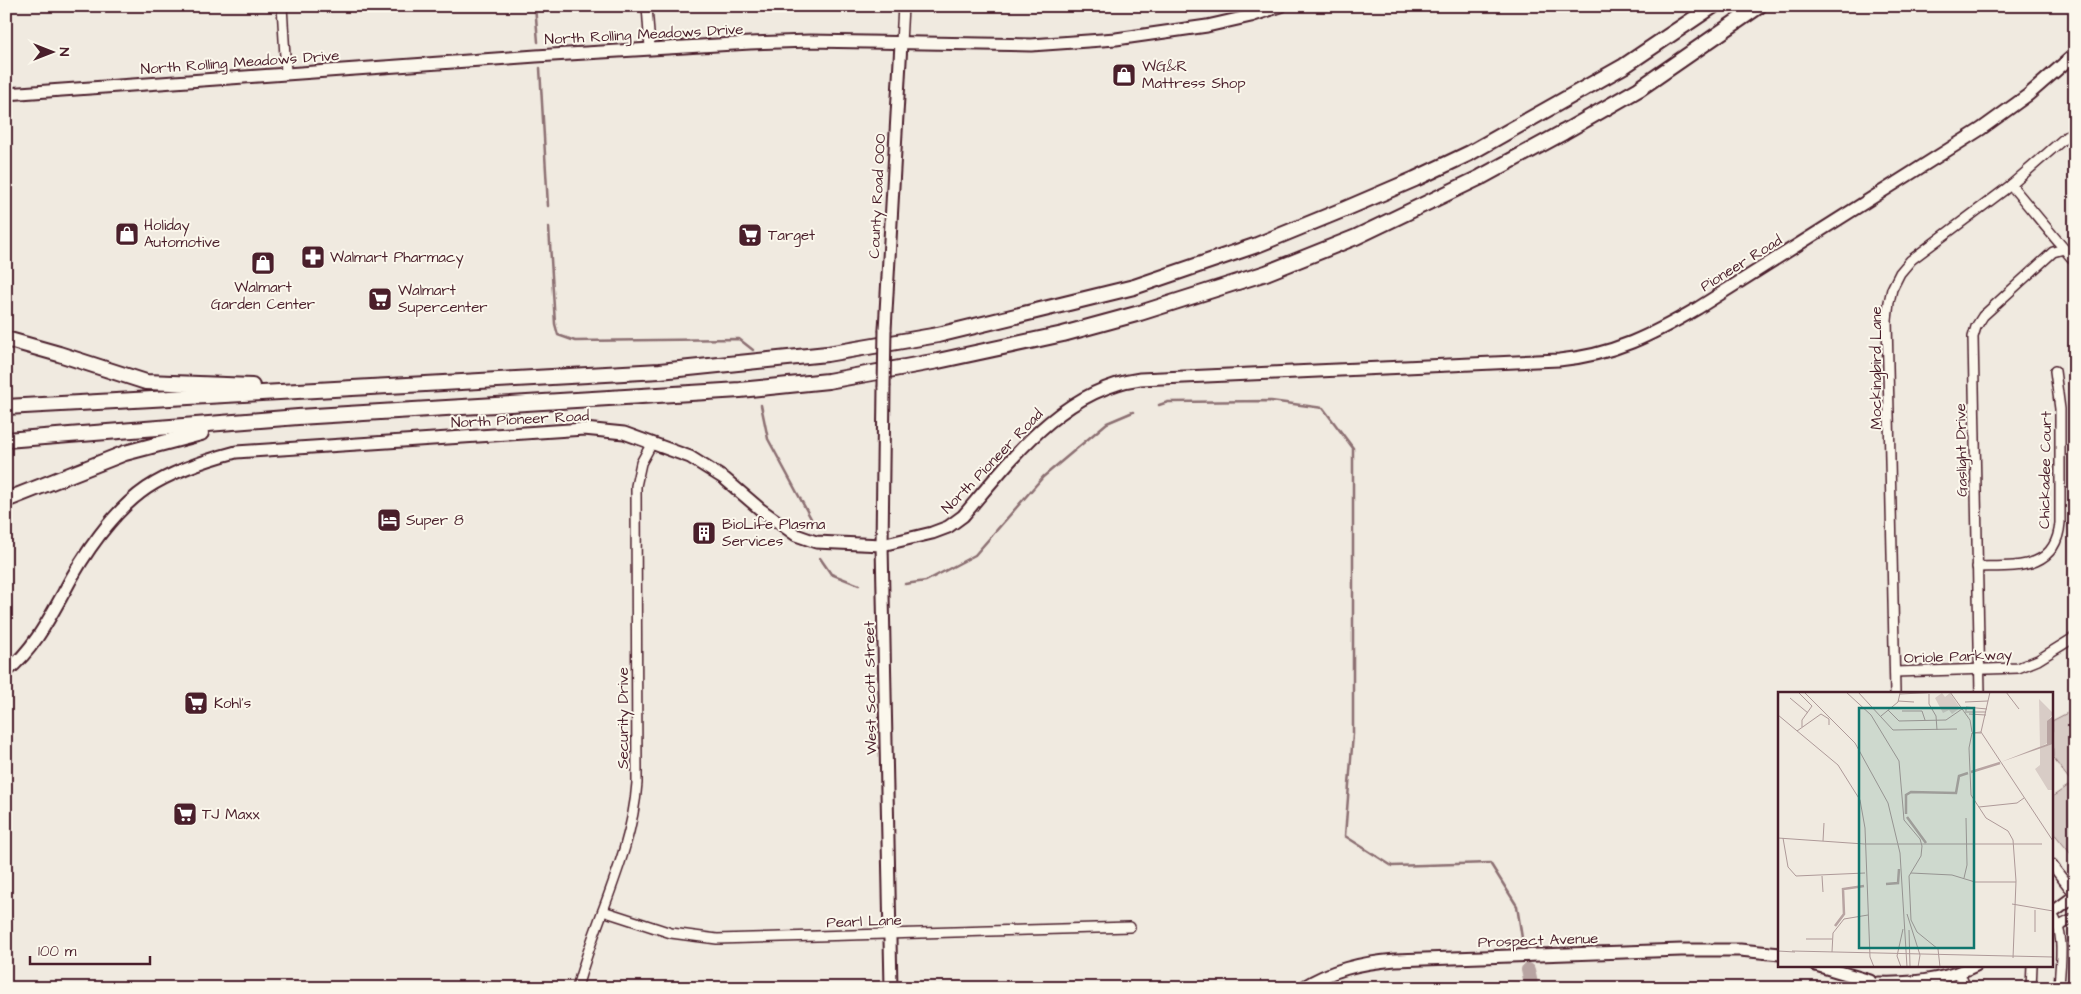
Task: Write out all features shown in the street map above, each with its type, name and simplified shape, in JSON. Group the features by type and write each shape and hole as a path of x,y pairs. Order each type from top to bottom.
{"highway":[{"path":"6,407 660,371 826,354 938,335 1134,287 1257,245 1415,180 1470,153 1624,66 1713,6"},
{"path":"6,440 298,417 740,390 828,381 967,355 1063,334 1140,313 1266,272 1356,237 1480,177 1564,132 1639,89 1759,6"},
{"path":"6,334 13,341 146,382 337,390"},
{"path":"6,500 125,453 188,435 298,417"}],"main road":[{"name":"North Rolling Meadows Drive","path":"6,94 650,48 810,41 1032,45 1116,39 1207,26 1251,16 1280,6"},
{"name":"County Road OOO","path":"884,387 884,330 901,43"},
{"name":"Pioneer Road","path":"1374,367 1559,360 1598,354 1642,339 1712,300 1981,129 2028,95 2075,54"},
{"name":"North Pioneer Road","path":"6,672 32,646 87,552 113,519 150,486 221,456 245,452 584,429 624,433 690,457 725,479 796,535 816,542 882,545 926,535 948,527 963,516 1038,431 1081,399 1109,386 1140,379 1374,367"},
{"name":"West Scott Street","path":"884,387 882,545 890,988"},
{"path":"2054,912 2075,895"},
{"name":"Prospect Avenue","path":"1302,988 1331,972 1374,962 1526,955 1740,950 1778,954"},
{"path":"1819,966 1874,985 1909,985 1959,972 1974,966"}],"street":[{"path":"282,6 286,73"},
{"path":"647,6 650,48"},
{"name":"County Road OOO","path":"901,43 903,6"},
{"name":"Mockingbird Lane","path":"1895,692 1887,320 1889,299 1898,276 1914,257 2011,185 2075,129"},
{"path":"2011,185 2075,262"},
{"name":"Gaslight Drive","path":"1980,692 1972,347 1975,330 1983,316 2053,252 2064,249"},
{"name":"Chickadee Court","path":"1977,568 2019,567 2033,563 2048,553 2057,538 2060,523 2060,409 2055,371"},
{"name":"Security Drive","path":"578,988 629,832 636,794 636,486 641,463 652,443"},
{"name":"Oriole Parkway","path":"1895,672 2010,669 2028,665 2075,637"},
{"path":"2054,868 2075,895"},
{"name":"Pearl Lane","path":"603,911 664,931 709,939 1130,927"},
{"path":"2054,917 2059,926 2061,940 2059,988"},
{"path":"2059,926 2075,918"},
{"path":"2031,988 2032,966"},
{"path":"1959,972 1966,988"}],"shaded area":[{"path":"2075,709 2075,859 2054,833 2054,796 2072,783 2054,759 2054,720"}],"waterway":[{"path":"535,6 538,42"},
{"path":"540,68 548,206"},
{"path":"549,227 555,324 558,335 575,341 739,339 753,350"},
{"path":"1159,405 1168,402 1271,401 1323,408 1353,448 1353,734 1345,836 1392,866 1490,863 1517,906 1524,951"},
{"path":"761,405 768,439 814,524"},
{"path":"905,584 926,581 975,555 1043,477 1107,423 1133,412"},
{"path":"820,558 831,574 859,585"},
{"path":"1526,959 1528,970"},
{"path":"1528,970 1532,988"}],"place":[{"name":"WG&R Mattress Shop","path":"1124,75"},
{"name":"Holiday Automotive","path":"127,234"},
{"name":"Target","path":"750,235"},
{"name":"Walmart Pharmacy","path":"313,257"},
{"name":"Walmart Garden Center","path":"263,263"},
{"name":"Walmart Supercenter","path":"380,299"},
{"name":"Super 8","path":"389,520"},
{"name":"BioLife Plasma Services","path":"704,533"},
{"name":"Kohl's","path":"196,703"},
{"name":"TJ Maxx","path":"185,814"}]}
